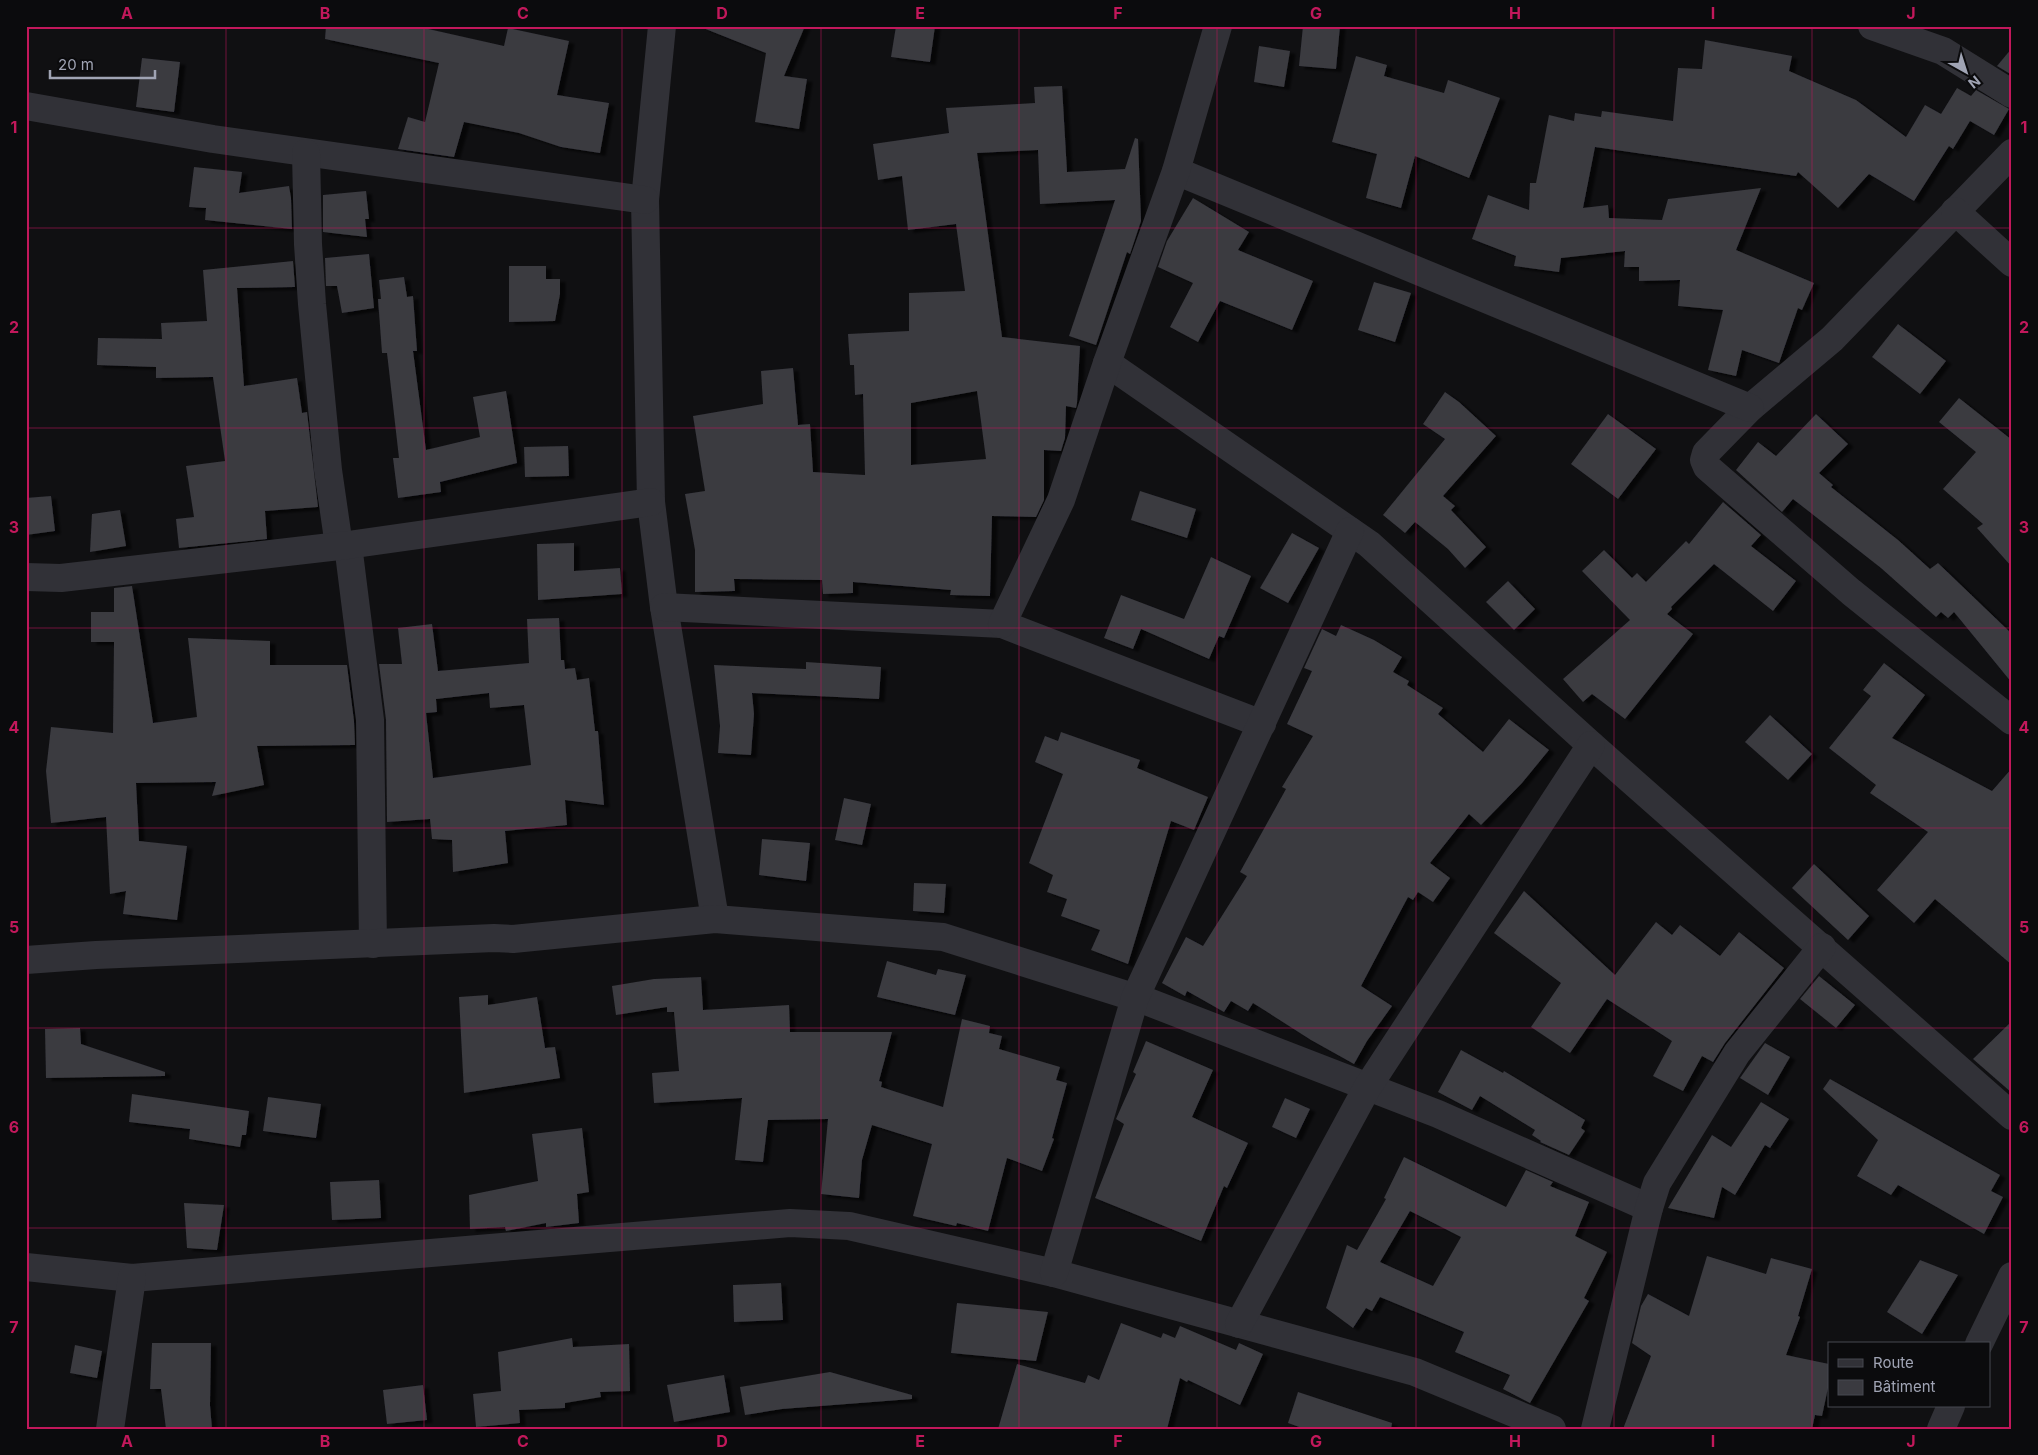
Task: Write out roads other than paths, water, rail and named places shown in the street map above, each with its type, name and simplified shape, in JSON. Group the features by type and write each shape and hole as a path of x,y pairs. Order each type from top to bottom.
{"street":[{"path":"662,26 645,200 651,502 664,607 715,919"},
{"path":"1002,624 1061,500 1107,363 1176,170 1218,26"},
{"path":"1872,26 1943,52 2012,94"},
{"path":"26,106 213,139 645,200"},
{"path":"306,153 308,244 312,304 328,470 344,546 370,720 373,944"},
{"path":"2012,153 1832,339 1750,408 1706,453 1704,460 1707,467 1851,592 2012,721"},
{"path":"1176,170 1750,408"},
{"path":"1955,212 2012,263"},
{"path":"1107,363 1370,544 1591,745 2012,1116"},
{"path":"26,577 60,578 344,546 651,502"},
{"path":"1054,1274 1135,998 1350,531"},
{"path":"664,607 1002,624 1262,724"},
{"path":"1239,1324 1367,1088 1591,745"},
{"path":"26,960 106,955 513,939 715,919 943,937 1135,998 1438,1114 1649,1208"},
{"path":"1594,1429 1649,1208 1657,1183 1736,1053 1822,947"},
{"path":"26,1266 132,1278 790,1223 849,1226 1054,1274 1416,1372 1552,1429"},
{"path":"1980,1342 2012,1276"},
{"path":"110,1429 132,1278"},
{"path":"1941,1429 1950,1408"}]}
